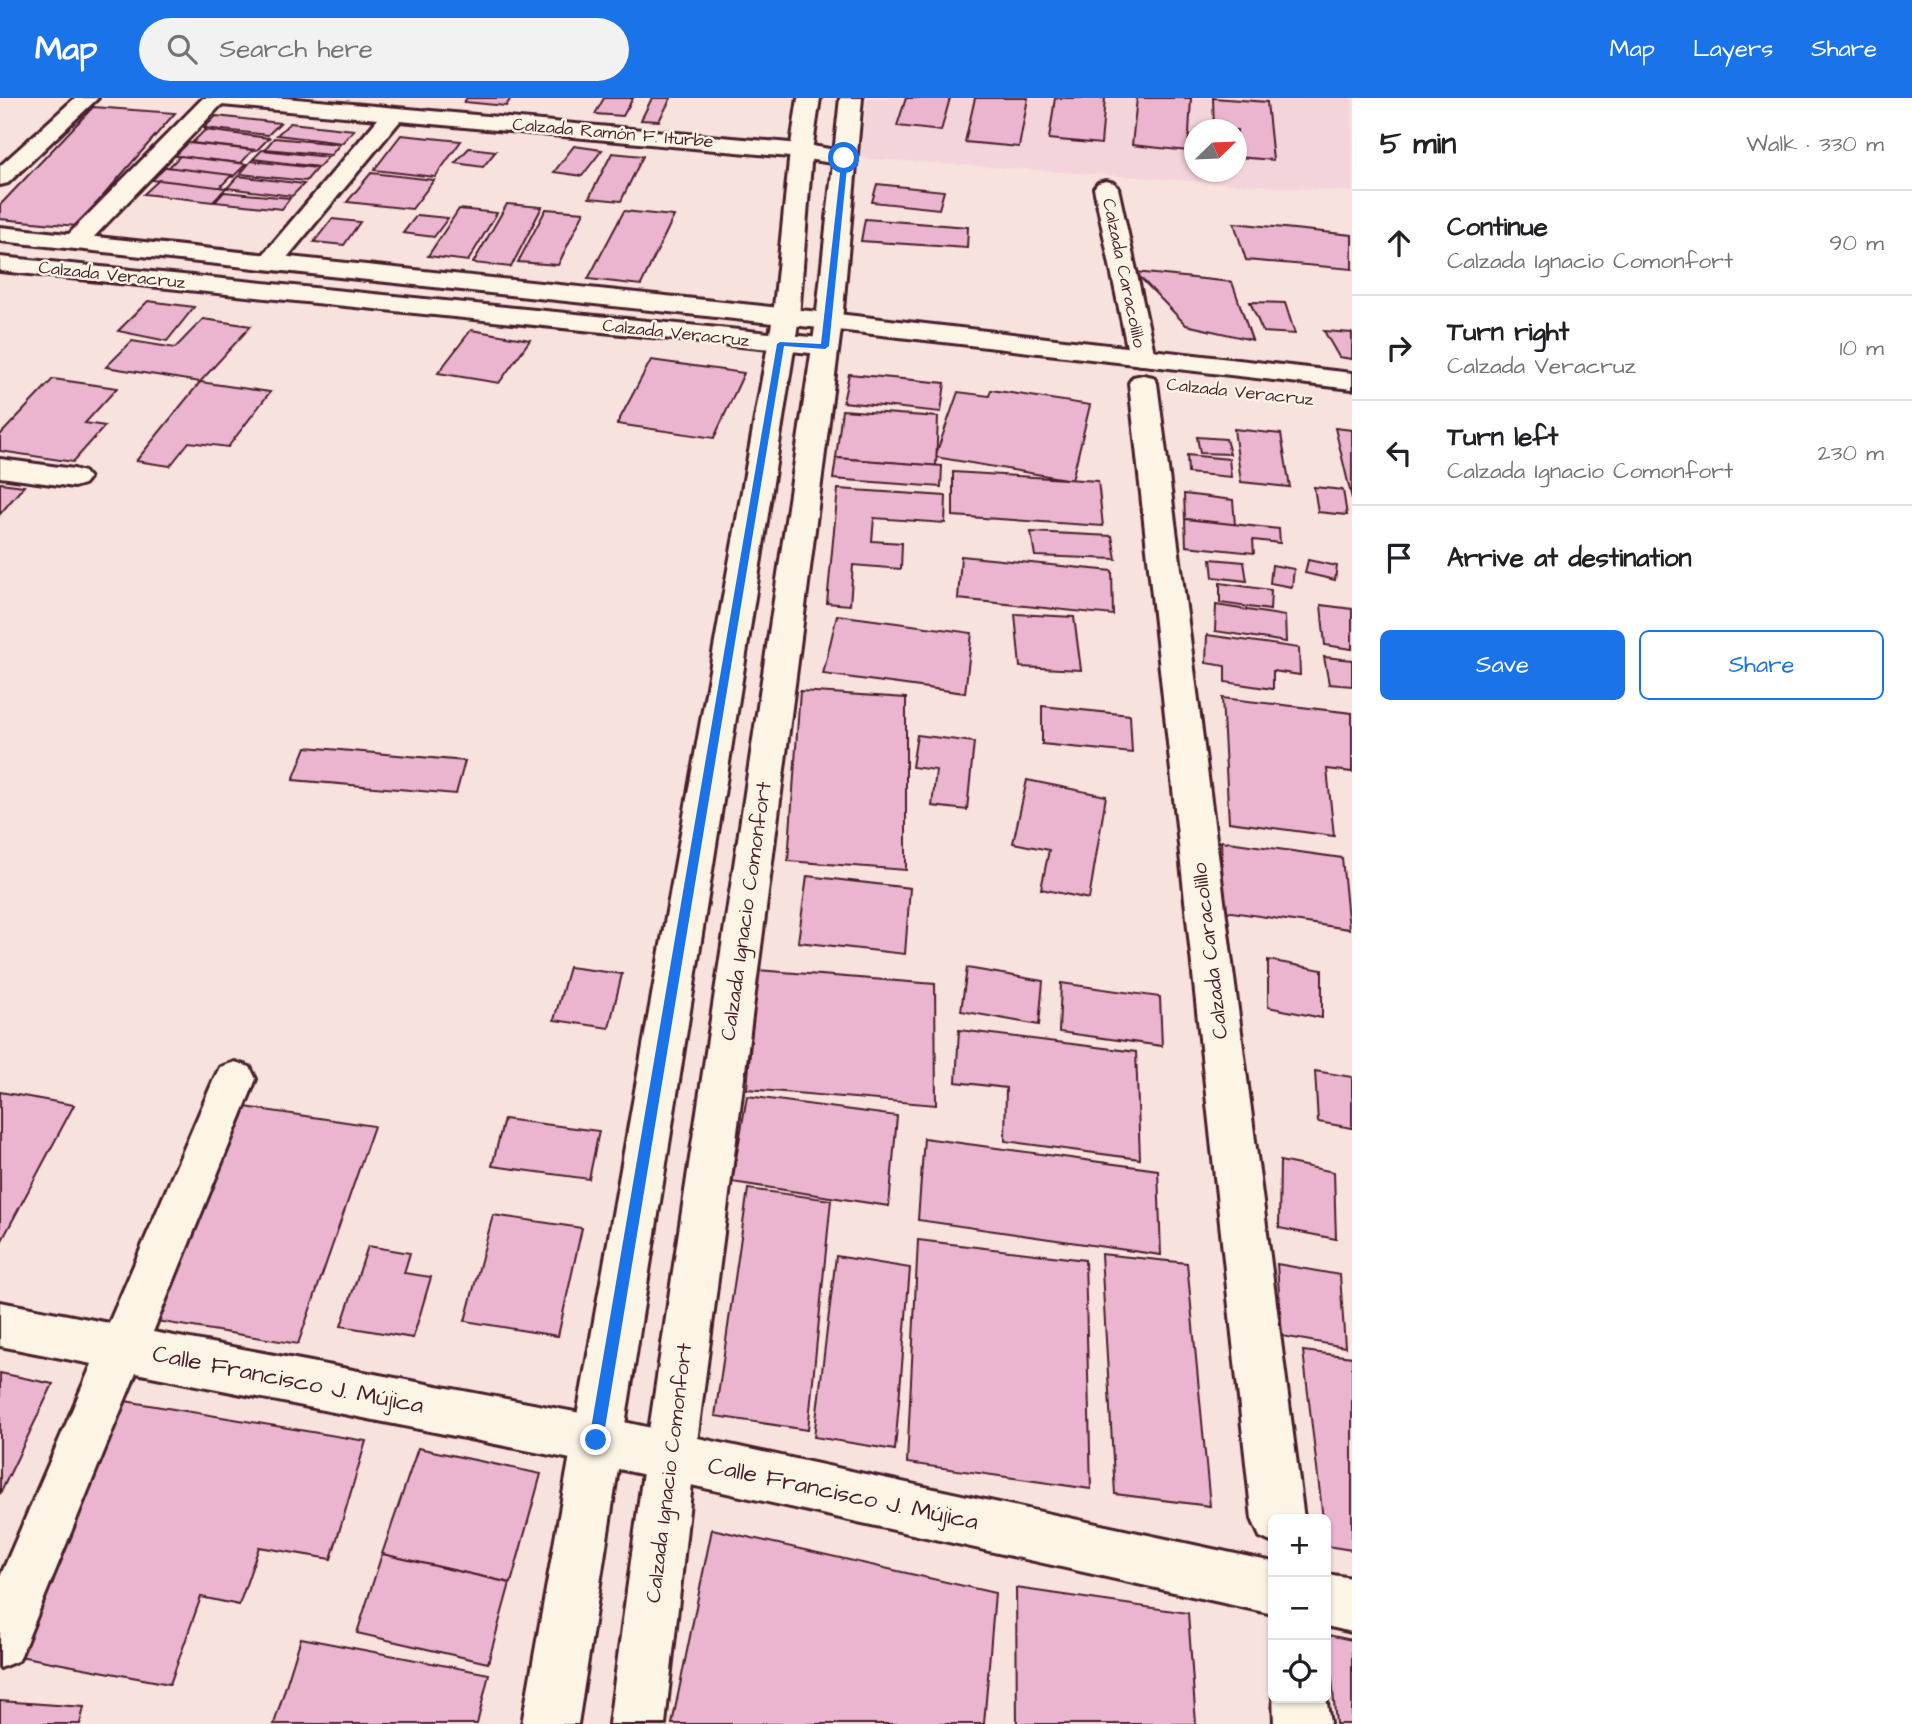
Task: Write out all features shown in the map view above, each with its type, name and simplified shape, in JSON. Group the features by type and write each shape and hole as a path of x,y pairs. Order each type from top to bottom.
{"street":[{"path":"0,178 87,98"},
{"name":"Calzada Ramón F. Iturbe","path":"215,98 801,151 844,158"},
{"name":"Calzada Veracruz","path":"77,240 215,98"},
{"path":"550,1724 783,330 809,98"},
{"name":"Calzada Ignacio Comonfort","path":"637,1724 670,1457 836,339 844,158 851,98"},
{"path":"271,261 395,113"},
{"name":"Calzada Caracolillo","path":"1105,188 1153,378 1277,1514"},
{"name":"Calzada Veracruz","path":"0,234 271,261 836,339 1352,403"},
{"name":"Calzada Veracruz","path":"0,264 783,330"},
{"name":"Calzada Veracruz","path":"1153,378 1352,381"},
{"path":"0,468 74,478"},
{"path":"0,1641 235,1079"},
{"name":"Calle Francisco J. Mújica","path":"0,1324 596,1440 1268,1587"},
{"path":"1331,1601 1352,1605"},
{"path":"1300,1703 1302,1724"}],"shaded area":[{"path":"867,98 1352,98 1352,192 1207,182 1247,182 1247,119 1184,119 1184,180 860,158"}],"building":[{"path":"467,98 511,98 506,106 464,102"},
{"path":"604,98 633,98 623,116 595,114"},
{"path":"652,98 671,98 659,121 641,120"},
{"path":"906,98 950,98 941,131 897,126"},
{"path":"975,98 1028,98 1019,147 965,142"},
{"path":"1055,98 1105,98 1101,144 1049,139"},
{"path":"1137,98 1191,98 1190,119 1184,119 1184,151 1132,145"},
{"path":"1213,98 1267,102 1273,160 1247,158 1247,119 1214,119"},
{"path":"93,107 175,113 77,226 0,219 0,205"},
{"path":"216,116 280,123 268,135 204,128"},
{"path":"290,123 354,130 342,143 277,135"},
{"path":"205,130 269,138 257,150 192,143"},
{"path":"401,135 461,141 435,177 374,170"},
{"path":"274,138 340,144 331,155 265,149"},
{"path":"188,143 253,150 241,163 175,156"},
{"path":"574,146 602,150 582,176 554,172"},
{"path":"469,148 496,151 483,167 455,163"},
{"path":"262,150 328,157 319,167 253,159"},
{"path":"612,153 643,156 621,201 589,198"},
{"path":"180,156 246,164 233,177 167,169"},
{"path":"251,161 317,168 306,181 240,174"},
{"path":"166,167 232,175 219,188 152,180"},
{"path":"371,173 434,180 412,209 347,202"},
{"path":"238,176 304,184 292,196 227,188"},
{"path":"159,180 226,188 213,202 144,194"},
{"path":"877,184 944,191 939,209 872,202"},
{"path":"224,192 290,198 282,209 215,202"},
{"path":"507,204 542,207 511,267 473,263"},
{"path":"459,209 497,213 468,261 428,256"},
{"path":"546,209 584,212 558,265 518,262"},
{"path":"624,211 674,216 641,285 588,279"},
{"path":"417,215 448,218 434,237 403,233"},
{"path":"332,219 360,222 344,245 314,242"},
{"path":"865,219 968,227 967,248 861,241"},
{"path":"1234,223 1352,235 1352,269 1246,260"},
{"path":"1135,272 1232,282 1252,340 1186,325"},
{"path":"148,301 194,307 167,341 118,331"},
{"path":"1250,302 1285,303 1295,334 1263,332"},
{"path":"203,319 251,326 200,382 106,367 132,341 175,348"},
{"path":"471,330 530,340 499,383 438,373"},
{"path":"1324,331 1352,333 1352,359 1339,357"},
{"path":"651,360 744,373 714,438 617,424"},
{"path":"849,374 945,383 941,412 843,402"},
{"path":"53,379 117,388 85,423 105,426 73,462 0,451 0,435"},
{"path":"200,382 270,392 228,447 189,442 170,466 136,461"},
{"path":"991,390 1090,405 1072,480 935,457 958,392 989,396"},
{"path":"842,410 938,417 936,466 836,458"},
{"path":"1335,428 1352,430 1352,499"},
{"path":"1234,429 1281,434 1290,487 1241,482"},
{"path":"1197,437 1226,439 1230,454 1200,453"},
{"path":"1187,455 1229,459 1231,477 1188,473"},
{"path":"836,458 942,466 941,487 833,479"},
{"path":"953,472 1098,481 1103,526 953,516"},
{"path":"0,483 24,486 0,514"},
{"path":"1314,487 1343,490 1347,515 1318,512"},
{"path":"838,489 946,496 945,523 874,518 872,541 902,543 901,569 853,565 850,605 827,603"},
{"path":"1184,494 1233,500 1235,525 1185,519"},
{"path":"1185,519 1279,529 1280,543 1253,540 1254,553 1186,546"},
{"path":"1031,532 1112,536 1116,559 1035,556"},
{"path":"961,556 1112,571 1113,615 958,599"},
{"path":"1211,559 1244,562 1247,581 1213,577"},
{"path":"1308,560 1337,566 1335,580 1305,573"},
{"path":"1272,565 1294,569 1292,587 1270,583"},
{"path":"1220,583 1271,590 1270,610 1220,603"},
{"path":"1216,605 1285,616 1286,642 1215,631"},
{"path":"1321,605 1352,609 1352,649 1325,645"},
{"path":"1015,614 1074,617 1081,670 1020,667"},
{"path":"837,615 972,633 965,693 823,674"},
{"path":"1207,635 1299,648 1300,675 1273,671 1273,689 1225,682 1225,666 1206,663"},
{"path":"1324,657 1352,660 1352,686 1329,684"},
{"path":"800,691 906,698 906,870 788,861"},
{"path":"1222,698 1352,713 1352,772 1327,769 1334,836 1229,822"},
{"path":"1042,706 1130,715 1132,753 1042,744"},
{"path":"917,735 974,742 967,810 932,806 936,770 912,767"},
{"path":"306,747 465,761 456,794 293,780"},
{"path":"1027,780 1106,796 1089,899 1041,889 1049,850 1013,843"},
{"path":"1221,841 1342,858 1349,929 1224,911"},
{"path":"807,876 910,888 905,954 798,942"},
{"path":"1268,960 1322,970 1322,1018 1268,1007"},
{"path":"569,967 622,974 609,1028 554,1020"},
{"path":"967,968 1043,981 1039,1025 961,1011"},
{"path":"757,970 935,984 936,1105 747,1089"},
{"path":"1061,983 1160,997 1162,1046 1059,1032"},
{"path":"959,1030 1136,1052 1140,1159 1005,1141 1006,1088 956,1082"},
{"path":"1315,1071 1352,1077 1352,1128 1318,1122"},
{"path":"0,1092 74,1105 0,1244"},
{"path":"747,1096 897,1116 889,1206 732,1182"},
{"path":"245,1107 374,1126 298,1344 156,1321"},
{"path":"504,1119 599,1131 589,1179 492,1166"},
{"path":"924,1138 1158,1170 1161,1255 918,1220"},
{"path":"1280,1161 1334,1172 1336,1239 1279,1228"},
{"path":"748,1189 831,1200 808,1430 715,1416"},
{"path":"493,1215 582,1228 558,1336 465,1321"},
{"path":"918,1240 1085,1260 1091,1489 907,1463"},
{"path":"368,1246 410,1253 404,1273 431,1277 413,1338 341,1326"},
{"path":"1101,1254 1187,1263 1210,1506 1115,1494"},
{"path":"836,1256 910,1268 895,1450 814,1437"},
{"path":"1277,1264 1340,1275 1345,1347 1282,1336"},
{"path":"1303,1351 1352,1357 1352,1550 1331,1547 1331,1514 1322,1514"},
{"path":"0,1373 53,1384 0,1494"},
{"path":"125,1401 366,1441 331,1559 259,1547 239,1605 201,1597 170,1684 19,1656"},
{"path":"418,1448 541,1474 511,1583 382,1554"},
{"path":"712,1529 995,1593 984,1724 672,1724"},
{"path":"382,1554 510,1583 488,1663 357,1633"},
{"path":"1016,1588 1188,1613 1196,1724 1017,1724"},
{"path":"1331,1636 1352,1640 1352,1724 1336,1724"},
{"path":"301,1638 489,1674 477,1724 274,1724"},
{"path":"0,1701 84,1707 80,1724 0,1724"}],"route":[{"path":"596,1440 780,344 825,346 844,158"}]}
